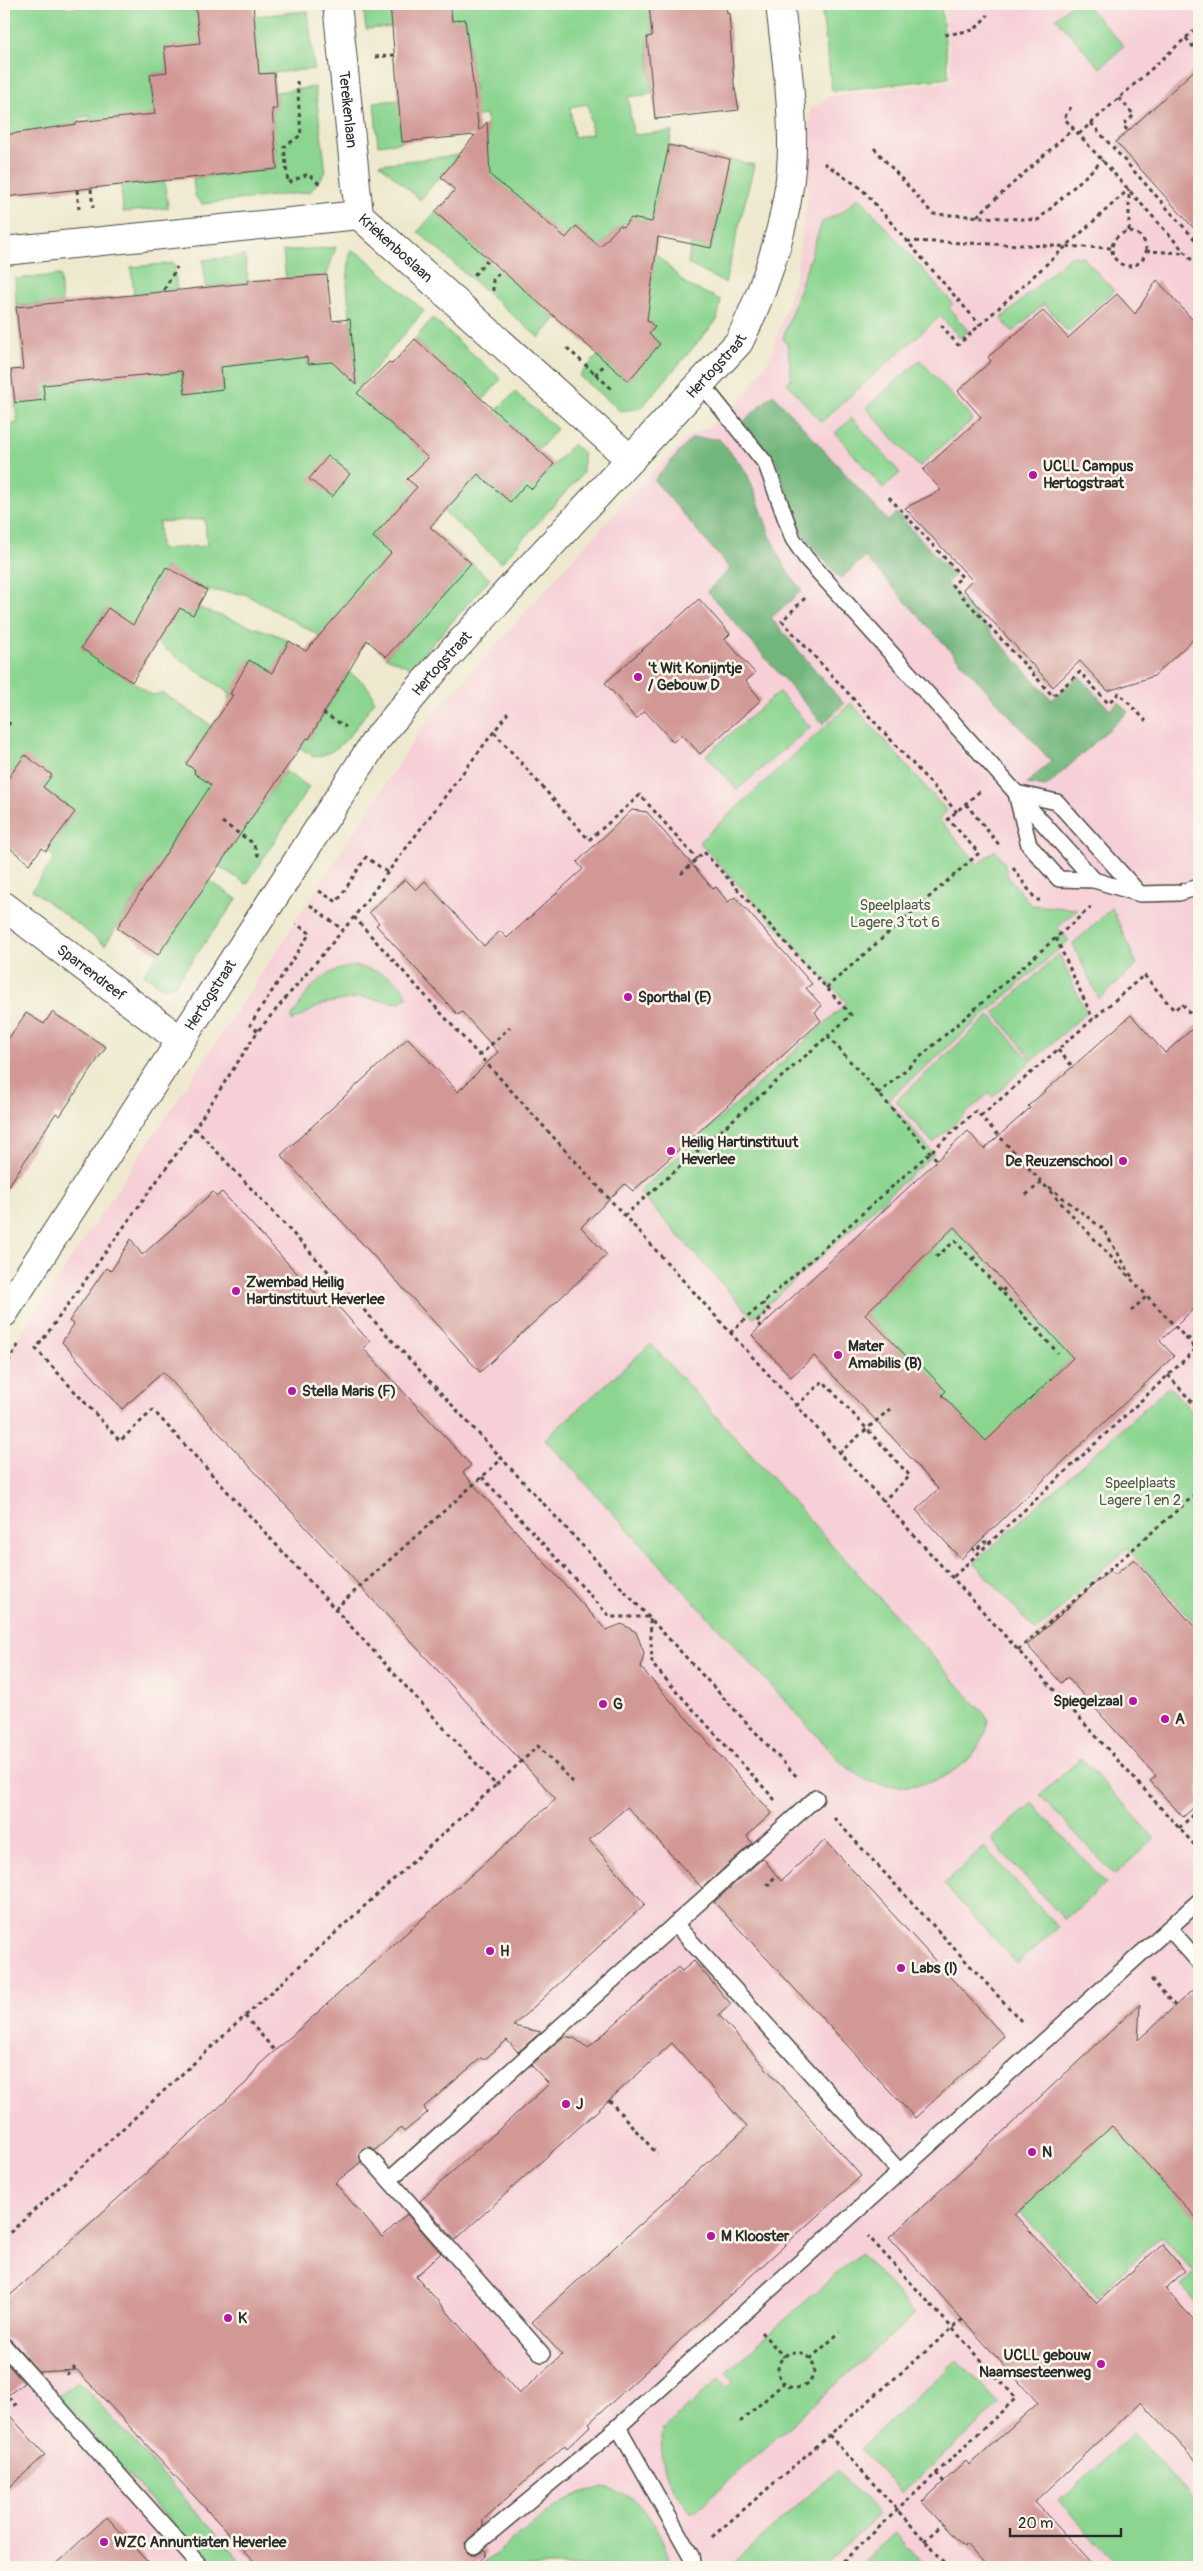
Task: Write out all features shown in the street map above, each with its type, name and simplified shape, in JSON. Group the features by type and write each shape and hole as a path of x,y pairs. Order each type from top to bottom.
{"street":[{"name":"Tereikenlaan","path":"337,4 359,215"},
{"name":"Hertogstraat","path":"4,1314 376,740 434,671 738,342 755,309 783,217 792,141 780,4"},
{"name":"Kriekenboslaan","path":"4,251 359,215 631,460"},
{"name":"Sparrendreef","path":"4,906 180,1040"}],"lane":[{"path":"701,383 766,464 793,539 806,558 1094,880"},
{"path":"1016,793 1029,845 1059,879 1094,880 1140,894 1179,893 1199,887"},
{"path":"1016,793 1057,802 1140,894"},
{"path":"389,2180 816,1798"},
{"path":"474,2546 618,2427 1199,1901"},
{"path":"676,1924 900,2172"},
{"path":"1169,1928 1199,1962"},
{"path":"368,2156 542,2354"},
{"path":"4,2346 201,2567"},
{"path":"618,2427 692,2562"}],"path":[{"path":"945,35 974,30 988,15"},
{"path":"1079,134 1199,26"},
{"path":"1186,38 1199,54"},
{"path":"297,81 301,135 284,147 288,183 308,174 359,215"},
{"path":"1119,98 1134,115 1122,125 1128,131"},
{"path":"1071,107 1064,118 1199,268"},
{"path":"1091,123 1199,244"},
{"path":"977,216 1074,128"},
{"path":"792,141 861,188 980,325"},
{"path":"874,148 933,214 1038,220 1103,160"},
{"path":"1129,189 1129,232"},
{"path":"941,325 958,345 1129,189"},
{"path":"1129,232 1140,236 1146,246 1146,251 1144,257 1136,265 1124,266 1115,259 1111,248 1116,238 1129,232"},
{"path":"907,241 1111,248"},
{"path":"1146,251 1186,253"},
{"path":"164,290 180,260"},
{"path":"567,348 613,390"},
{"path":"889,498 962,577 952,585 1053,696 1080,672 1108,703 1119,693 1146,721"},
{"path":"1196,677 1199,681"},
{"path":"496,1785 153,1410 120,1441 36,1350 195,1128 258,1031 354,917 508,713"},
{"path":"4,717 10,722 4,731"},
{"path":"494,732 589,840 640,795 697,860"},
{"path":"826,988 979,853 948,819 999,774"},
{"path":"222,822 253,843 260,862"},
{"path":"624,1216 851,1015 704,852 681,874"},
{"path":"312,890 320,891 337,902 366,857 387,872"},
{"path":"878,1094 1096,904"},
{"path":"258,1031 250,1025 310,933 268,905"},
{"path":"311,908 343,930"},
{"path":"354,917 1199,1850"},
{"path":"1056,938 1094,1019"},
{"path":"981,1116 1144,975 1174,1010 1182,1004 1199,1024"},
{"path":"479,1056 510,1027"},
{"path":"828,1036 937,1160"},
{"path":"1058,1050 1073,1067"},
{"path":"730,1333 976,1111 1188,1340 1196,1349 979,1555 952,1578"},
{"path":"195,1128 503,1458 1042,2044"},
{"path":"1026,1195 1041,1181"},
{"path":"1041,1181 1103,1229 1136,1284"},
{"path":"936,1257 955,1240 1058,1353"},
{"path":"972,1259 979,1254"},
{"path":"1002,1291 1008,1286"},
{"path":"1131,1310 1147,1296"},
{"path":"756,1322 770,1310 763,1303"},
{"path":"751,1314 760,1327"},
{"path":"1037,1330 1044,1325"},
{"path":"1188,1340 1199,1329"},
{"path":"4,1369 21,1341"},
{"path":"1168,1375 1199,1410"},
{"path":"796,1406 823,1382 867,1429 910,1476 883,1501"},
{"path":"839,1453 890,1410"},
{"path":"335,1609 503,1458"},
{"path":"482,1477 610,1618 650,1617"},
{"path":"1018,1650 1199,1491"},
{"path":"979,1555 973,1549 984,1542 992,1542"},
{"path":"650,1617 652,1664 793,1819"},
{"path":"4,2238 538,1746 574,1783"},
{"path":"1179,1828 1199,1810"},
{"path":"769,1885 775,1877"},
{"path":"1134,1960 1176,2007"},
{"path":"245,2016 275,2051"},
{"path":"609,2100 657,2154"},
{"path":"837,2567 1016,2398 850,2217"},
{"path":"744,2312 784,2358"},
{"path":"692,2562 829,2435 963,2319"},
{"path":"810,2359 840,2332"},
{"path":"795,2352 806,2355 810,2359 814,2375 808,2384 791,2388 784,2383 778,2368 784,2358 795,2352"},
{"path":"740,2422 784,2383"},
{"path":"829,2435 949,2567"},
{"path":"936,2474 944,2482"},
{"path":"924,2541 943,2524"}],"shaded area":[{"name":"Heilig Hartinstituut Heverlee","path":"944,4 1199,4 1199,1984 1193,1990 1199,1996 1199,2567 4,2567 4,1359 254,985 423,726 628,498 689,436 707,428 741,401 770,358 795,279 807,200 810,110 830,96 952,81"}],"green space":[{"path":"4,4 65,4 66,9 100,4 195,4 198,22 223,20 222,4 245,4 246,17 308,11 314,69 252,75 181,45 165,47 167,72 150,74 155,114 91,124 90,116 77,118 77,124 60,126 60,131 4,135"},
{"path":"363,4 390,4 394,27 366,29"},
{"path":"450,4 649,4 652,36 647,37 652,94 628,97 633,135 672,131 652,222 631,218 623,227 620,225 600,247 576,226 563,242 551,227 525,203 519,209 466,154 488,141 486,115 468,117 436,96 475,91 465,20 452,21","holes":["588,104 592,134 574,137 570,107"]},
{"path":"821,4 941,4 949,78 832,91"},
{"path":"1072,4 1085,4 1124,46 1100,68 1056,18"},
{"path":"315,87 326,172 310,192 202,204 195,196 193,178 277,169 272,109 277,108 276,92"},
{"path":"401,100 402,142 378,145 374,102"},
{"path":"459,155 420,200 380,164"},
{"path":"730,159 754,165 725,283 688,264 691,244 711,248"},
{"path":"165,182 168,208 123,212 121,184"},
{"path":"859,197 953,304 949,308 968,331 960,338 940,316 821,422 787,383 791,379 788,346 783,338 822,222 842,212"},
{"path":"435,212 484,253 481,255 506,276 508,274 555,319 539,338 418,232"},
{"path":"336,247 327,275 286,279 283,251"},
{"path":"350,250 362,255 424,311 359,387 360,396 427,457 408,479 418,488 515,392 557,429 539,450 510,424 482,478 510,502 526,484 532,489 573,444 583,453 583,473 501,563 421,491 403,504 373,537 390,553 379,566 385,571 320,636 245,594 207,590 165,567 152,592 277,635 289,641 272,673 250,660 231,694 309,739 348,672 368,688 374,702 342,744 324,755 314,757 227,699 230,694 107,608 81,648 152,695 163,693 212,726 186,763 195,770 194,773 255,815 285,771 309,787 247,884 218,866 234,842 191,814 166,852 237,899 175,984 163,988 144,974 185,914 144,886 105,945 32,890 55,858 46,851 75,812 43,787 51,775 25,756 12,773 8,770 4,774 4,425 18,423 15,403 41,370 69,382 106,379 159,354 161,373 182,371 185,393 223,389 221,367 256,363 305,339 308,364 354,359 347,285","holes":["205,519 207,546 160,549 159,522"]},
{"path":"656,254 687,285 721,300 717,320 641,408 620,411 579,376 598,355 628,381 660,344 649,334 655,327 615,293"},
{"path":"245,256 248,283 206,287 203,260"},
{"path":"1070,256 1083,257 1114,291 1068,332 1044,304 1013,332 1001,319"},
{"path":"174,263 177,289 134,295 131,267"},
{"path":"60,275 62,303 16,306 15,279"},
{"path":"432,318 501,379 484,399 468,384 466,386 415,339"},
{"path":"920,360 973,419 919,467 866,408"},
{"path":"773,394 888,521 897,513 954,576 946,583 1052,700 1079,676 1110,710 1119,702 1128,712 1046,787 1026,784 1051,761 865,557 840,579 802,533 776,461 742,423"},
{"path":"852,418 900,473 883,488 835,433"},
{"path":"692,438 719,439 742,466 748,476 776,549 791,577 802,590 771,618 844,704 823,724 707,591 730,569 654,480"},
{"path":"471,563 490,579 411,668 386,657"},
{"path":"779,692 810,727 737,790 706,755"},
{"name":"Speelplaats Lagere 3 tot 6","path":"851,703 947,811 939,819 978,864 995,850 1004,862 1008,877 1031,905 1078,909 1057,927 1069,940 888,1100 934,1154 753,1318 639,1192 847,1003 699,842"},
{"path":"1112,908 1137,965 1099,999 1073,944"},
{"path":"1059,954 1086,1013 1033,1060 994,1013"},
{"path":"355,966 378,972 393,979 404,990 407,997 399,1003 360,997 323,1004 292,1021 291,1018 316,983 332,972"},
{"path":"990,1015 1031,1061 993,1097 989,1093 933,1143 896,1101"},
{"path":"954,1227 1073,1357 986,1442 942,1395 946,1391 912,1355 908,1358 865,1314"},
{"path":"651,1344 988,1718 985,1734 976,1751 965,1763 951,1773 936,1780 920,1784 887,1786 867,1781 842,1763 545,1439"},
{"name":"Speelplaats Lagere 1 en 2","path":"1169,1386 1199,1419 1199,1628 1127,1548 1036,1631 974,1563"},
{"path":"1081,1758 1155,1838 1114,1875 1040,1795"},
{"path":"1032,1803 1106,1883 1065,1920 991,1840"},
{"path":"984,1847 1058,1927 1017,1964 944,1884"},
{"path":"1112,2126 1193,2214 1199,2208 1199,2306 1181,2286 1195,2273 1161,2236 1097,2296 1019,2211"},
{"path":"860,2253 915,2314 692,2513 670,2484 666,2475 661,2456 663,2429 719,2379 727,2388 734,2382 726,2372"},
{"path":"957,2360 1000,2404 902,2493 860,2449"},
{"path":"78,2380 246,2567 212,2567 58,2397"},
{"path":"1133,2433 1199,2506 1199,2554 1185,2567 1119,2567 1059,2501"},
{"path":"837,2470 879,2515 822,2567 729,2567"},
{"path":"604,2487 618,2491 641,2506 656,2527 671,2567 479,2567 553,2509 580,2493"},
{"path":"895,2533 926,2567 857,2567"}],"building":[{"path":"195,4 253,4 259,74 274,73 277,109 272,109 277,169 4,197 4,135 77,124 77,122 155,114 150,74 167,72 164,47 200,43"},
{"path":"390,4 450,4 452,21 465,19 479,131 487,122 490,175 566,238 576,226 600,247 620,225 623,227 631,218 652,222 669,145 730,159 711,248 658,237 647,320 655,327 649,334 660,344 628,381 435,212 455,190 441,177 475,135 402,142"},
{"path":"649,4 726,4 727,14 729,13 734,83 739,110 655,119 647,37 652,36"},
{"path":"1199,66 1199,234 1116,142"},
{"path":"327,275 332,321 350,319 356,385 332,362 308,364 307,357 221,367 223,389 185,394 182,371 43,385 45,400 15,403 11,370 23,369 16,307 248,283 248,280"},
{"path":"1157,280 1199,327 1199,634 1154,676 1108,691 1080,661 1053,687 963,589 972,580 905,508 941,490 923,470 981,417 958,391 991,361 988,357 1043,311 1068,338 1117,294 1135,314"},
{"path":"415,339 554,464 532,489 526,484 510,502 478,474 430,527 471,563 386,657 367,640 309,739 307,738 158,955 117,928 211,785 194,773 195,770 186,764 233,695 230,694 249,660 272,673 289,641 306,651 391,553 373,537 417,487 407,479 428,458 357,393 389,362 392,364"},
{"path":"328,456 350,474 332,497 309,479"},
{"path":"166,567 207,590 193,615 180,608 132,682 81,648 108,608 133,625"},
{"name":"'t Wit Konijntje / Gebouw D","path":"699,599 730,634 725,639 755,673 746,681 761,700 700,754 682,734 673,742 645,711 636,719 605,683"},
{"path":"25,755 52,775 43,787 75,812 46,851 42,848 29,864 4,843 4,784"},
{"path":"632,810 647,812 713,889 716,887 728,902 735,897 812,984 806,988 822,1006 815,1012 821,1021 633,1191 625,1184 581,1227 607,1255 480,1372 281,1155 408,1038 458,1092 498,1052 462,1012 458,1015 376,925 379,923 369,912 405,879 416,890 425,881 484,946 500,931 507,938 583,869 577,862"},
{"path":"52,1012 106,1047 60,1116 56,1113 4,1193 4,1045 26,1013 44,1024"},
{"path":"1131,1015 1165,1053 1199,1023 1199,1304 1160,1341 1174,1356 961,1559 916,1510 938,1489 892,1437 814,1356 791,1377 752,1335 968,1131 984,1149 1030,1108 1028,1106","holes":["954,1227 1073,1358 986,1441 942,1395 946,1391 912,1355 908,1358 865,1314"]},
{"path":"213,1192 217,1196 222,1192 329,1308 335,1303 370,1342 363,1348 471,1465 463,1473 606,1630 622,1624 636,1632 644,1653 641,1668 772,1813 747,1836 752,1843 702,1888 627,1807 589,1840 645,1904 513,2026 541,2032 518,2052 507,2040 484,2060 481,2058 424,2107 427,2113 404,2132 401,2128 375,2150 371,2147 362,2149 359,2153 361,2162 335,2183 382,2237 407,2214 441,2253 416,2276 519,2394 562,2355 532,2322 747,2127 672,2043 455,2240 420,2201 549,2084 531,2065 564,2036 574,2038 588,2048 678,1967 682,1971 694,1961 731,2004 719,2015 861,2176 589,2423 591,2425 567,2448 565,2445 483,2520 483,2526 465,2543 467,2552 471,2555 476,2555 486,2549 486,2555 473,2567 260,2567 77,2370 39,2372 11,2340 4,2337 4,2301 247,2082 259,2065 556,1799 163,1372 122,1409 62,1342 74,1324 69,1321 106,1268 111,1271 131,1239 142,1255"},
{"name":"A","path":"1134,1559 1199,1632 1199,1803 1183,1817 1150,1781 1156,1776 1067,1677 1061,1683 1027,1645 1110,1570 1115,1575"},
{"path":"825,1840 1004,2036 915,2118 714,1902 763,1858 781,1881"},
{"name":"UCLL gebouw Naamsesteenweg","path":"1199,1984 1199,2221 1112,2126 1015,2215 1097,2303 1162,2244 1185,2271 1165,2289 1199,2325 1199,2464 1141,2402 1035,2502 1095,2567 987,2567 966,2544 964,2547 922,2502 966,2461 969,2465 1038,2403 889,2238 1140,2004 1138,2040"},
{"path":"4,2360 24,2383 4,2398"},
{"path":"4,2409 45,2455 4,2492"},
{"name":"WZC Annuntiaten Heverlee","path":"107,2517 152,2567 52,2567"}],"place":[{"name":"UCLL Campus Hertogstraat","path":"1033,475"},
{"name":"'t Wit Konijntje / Gebouw D","path":"638,677"},
{"name":"Sporthal (E)","path":"628,997"},
{"name":"Heilig Hartinstituut Heverlee","path":"671,1151"},
{"name":"De Reuzenschool","path":"1123,1161"},
{"name":"Zwembad Heilig Hartinstituut Heverlee","path":"236,1291"},
{"name":"Mater Amabilis (B)","path":"838,1355"},
{"name":"Stella Maris (F)","path":"292,1391"},
{"name":"Spiegelzaal","path":"1133,1701"},
{"name":"G","path":"603,1704"},
{"name":"A","path":"1165,1719"},
{"name":"H","path":"490,1951"},
{"name":"Labs (I)","path":"901,1968"},
{"name":"J","path":"566,2104"},
{"name":"N","path":"1032,2152"},
{"name":"M Klooster","path":"711,2236"},
{"name":"K","path":"228,2318"},
{"name":"UCLL gebouw Naamsesteenweg","path":"1101,2364"},
{"name":"WZC Annuntiaten Heverlee","path":"104,2542"}]}
